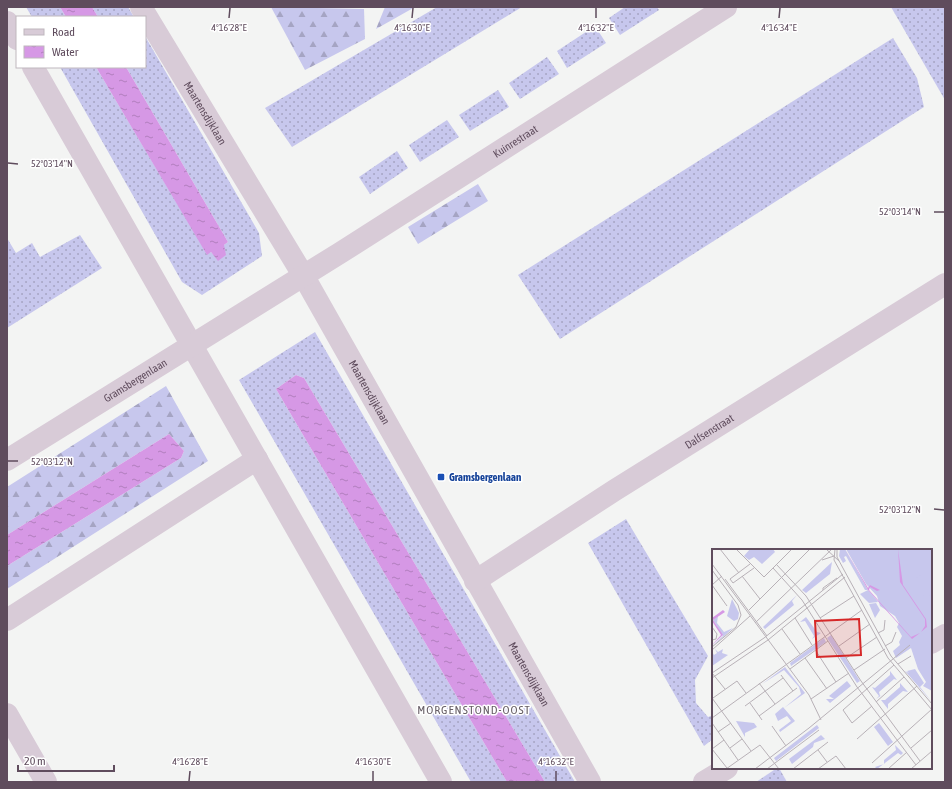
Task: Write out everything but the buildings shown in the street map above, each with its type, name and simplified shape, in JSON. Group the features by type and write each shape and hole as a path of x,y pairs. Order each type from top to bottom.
{"street":[{"name":"Maartensdijklaan","path":"141,7 303,275 590,782"},
{"name":"Kuinrestraat","path":"303,275 340,253 726,7"},
{"path":"7,22 16,37"},
{"path":"34,68 441,782"},
{"name":"Gramsbergenlaan","path":"7,460 303,275"},
{"name":"Dalfsenstraat","path":"475,581 615,490 945,284"},
{"path":"7,620 257,459"},
{"path":"932,642 945,635"},
{"path":"7,714 46,782"},
{"path":"704,782 725,769"}],"green space":[{"path":"26,7 60,7 65,16 31,16"},
{"path":"92,7 128,7 133,16 97,16"},
{"path":"271,7 364,9 365,39 305,70"},
{"path":"385,7 415,7 376,29"},
{"path":"437,7 522,7 292,147 265,108"},
{"path":"625,7 657,7 659,10 620,35 609,18"},
{"path":"891,7 945,7 945,100"},
{"path":"595,26 606,43 567,68 557,51"},
{"path":"146,38 259,233 262,256 202,295 182,282 61,68 97,68 207,254 211,252 218,260 224,245 228,242 127,68 146,68"},
{"path":"893,38 917,78 924,107 560,339 518,275"},
{"path":"547,57 559,74 520,99 509,83"},
{"path":"498,90 509,107 470,131 459,115"},
{"path":"447,120 459,137 420,162 409,145"},
{"path":"397,151 408,168 370,194 359,177"},
{"path":"478,184 488,201 418,244 408,227"},
{"path":"80,235 102,268 7,328 7,238 16,253 32,243 40,257"},
{"path":"315,332 575,782 545,782 304,378 296,375 276,389 507,782 471,782 239,380"},
{"path":"166,386 208,461 7,589 7,566 181,458 184,451 169,434 7,535 7,487"},
{"path":"626,519 708,656 695,680 696,703 708,717 712,715 712,740 704,746 588,543"},
{"path":"776,769 780,769 787,782 756,782"}],"water":[{"path":"60,7 92,7 97,16 65,16"},
{"path":"97,68 127,68 228,242 224,245 226,255 218,261 211,252 207,255"},
{"path":"296,375 304,378 545,782 507,782 276,389"},
{"path":"169,434 184,451 181,458 7,566 7,535"}],"place":[{"name":"Gramsbergenlaan","path":"441,477"}],"district":[{"name":"MORGENSTOND-OOST","path":"474,710"}]}
